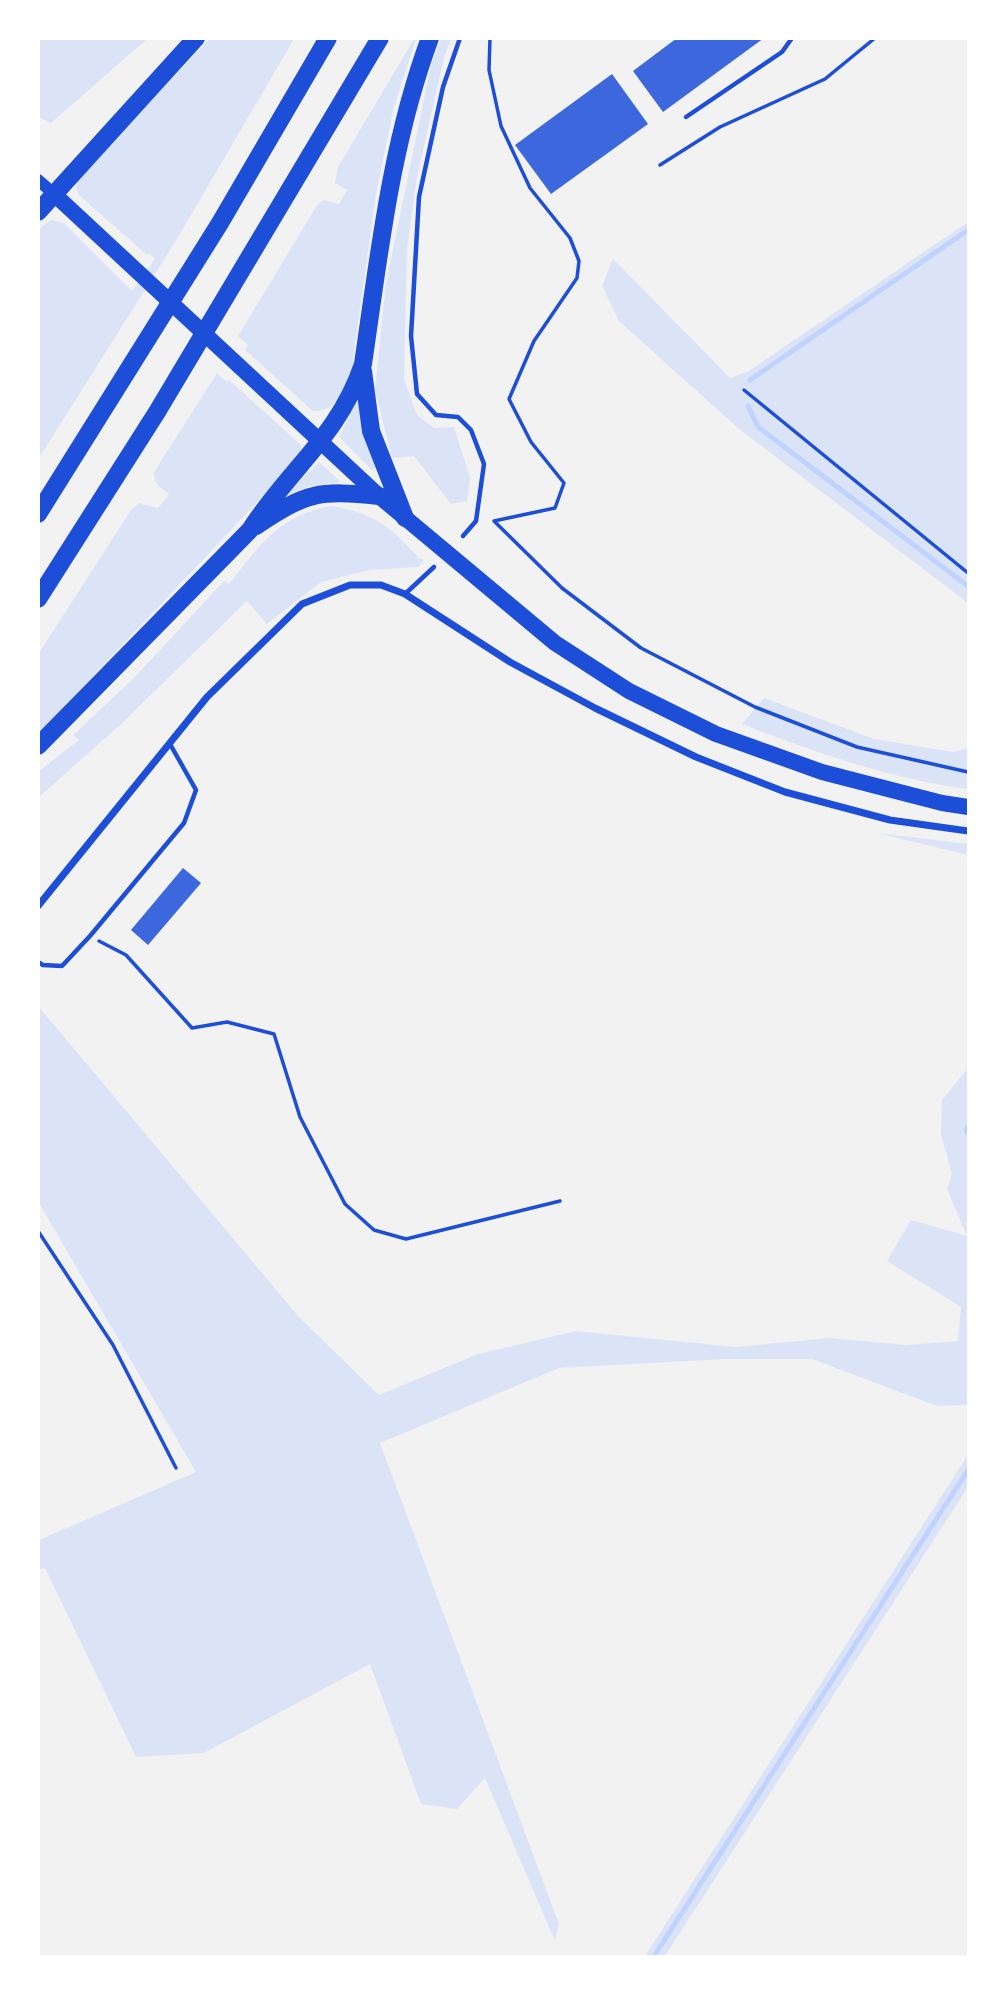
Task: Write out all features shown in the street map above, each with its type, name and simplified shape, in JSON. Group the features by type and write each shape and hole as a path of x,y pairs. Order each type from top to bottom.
{"highway":[{"path":"38,212 197,38"},
{"path":"38,514 213,235 328,38"},
{"path":"38,598 178,378 380,38"},
{"path":"38,746 250,530 267,503 321,442 354,391 363,364 389,191 414,81 430,38"},
{"path":"363,364 371,431 405,518"},
{"path":"250,530 297,500 317,494 340,492 379,496"}],"main road":[{"path":"54,194 379,496 555,643 629,691 716,734 822,772 942,803 968,807"}],"street":[{"path":"38,180 54,194"},
{"path":"38,905 207,697 302,604 350,585 381,585 405,594 510,662 595,708 696,757 785,792 890,820 968,831"}],"lane":[{"path":"460,38 443,87 419,197 411,336 417,394 436,415 458,417 471,430 484,464 475,521 463,536"},
{"path":"686,117 782,52 792,38"},
{"path":"405,594 434,567"},
{"path":"38,962 43,965 62,966 184,823 196,790 169,743"}],"path":[{"path":"475,521 494,521 555,508 564,483 531,442 509,399 534,341 577,278 579,261 570,238 530,188 501,126 489,69 490,38"},
{"path":"660,165 720,127 825,79 875,38"},
{"path":"744,390 968,573"},
{"path":"494,521 562,588 641,648 755,707 857,747 968,772"},
{"path":"90,936 126,955 192,1028 227,1023 274,1034 300,1117 345,1204 374,1230 406,1239 560,1200"},
{"path":"38,1231 113,1345 176,1468"}],"shaded area":[{"path":"39,38 147,39 51,123 39,117"},
{"path":"209,39 294,39 177,239 39,458 39,229 51,220 64,223 132,291 155,259 79,195 76,187 78,179"},
{"path":"414,39 394,107 376,193 352,367 335,403 329,408 313,411 245,350 248,345 238,336 317,205 324,200 339,204 347,190 335,183 338,167"},
{"path":"441,39 451,39 444,58 417,177 407,248 404,379 417,415 434,428 454,427 470,478 467,501 451,504 414,456 392,458 375,390 386,283 431,65"},
{"path":"968,222 968,603 739,429 619,321 602,286 613,259 730,378 747,372"},
{"path":"217,373 227,382 229,380 301,445 300,457 39,733 39,653 131,510 139,503 158,508 169,494 156,483 154,472"},
{"path":"360,395 366,440 376,467 372,470 339,437"},
{"path":"319,462 341,482 311,486 284,496"},
{"path":"333,506 360,513 381,523 424,560 418,567 370,570 321,582 267,624 247,601 120,725 39,797 39,771 79,740 73,735 133,679 224,581 229,584 261,544 299,516"},
{"path":"764,698 874,739 953,752 968,748 968,789 881,771 742,724"},
{"path":"877,833 968,844 968,855"},
{"path":"39,1007 299,1317 379,1395 478,1354 576,1331 735,1347 830,1338 906,1345 958,1341 961,1307 887,1261 911,1220 967,1236 947,1189 952,1173 941,1135 942,1100 968,1068 968,1405 937,1406 812,1359 726,1359 559,1368 380,1443 559,1924 555,1941 485,1778 457,1809 421,1804 370,1664 204,1753 136,1757 45,1568 39,1569 39,1540 196,1472 39,1203"},
{"path":"968,1455 968,1487 665,1956 645,1956"}],"building":[{"path":"677,38 764,38 663,112 633,71"},
{"path":"612,74 648,124 551,194 515,145"},
{"path":"183,868 201,883 148,945 131,930"}],"waterway":[{"path":"750,380 968,230"},
{"path":"748,406 758,427 968,586"},
{"path":"968,1126 968,1134"},
{"path":"654,1956 968,1470"}]}
